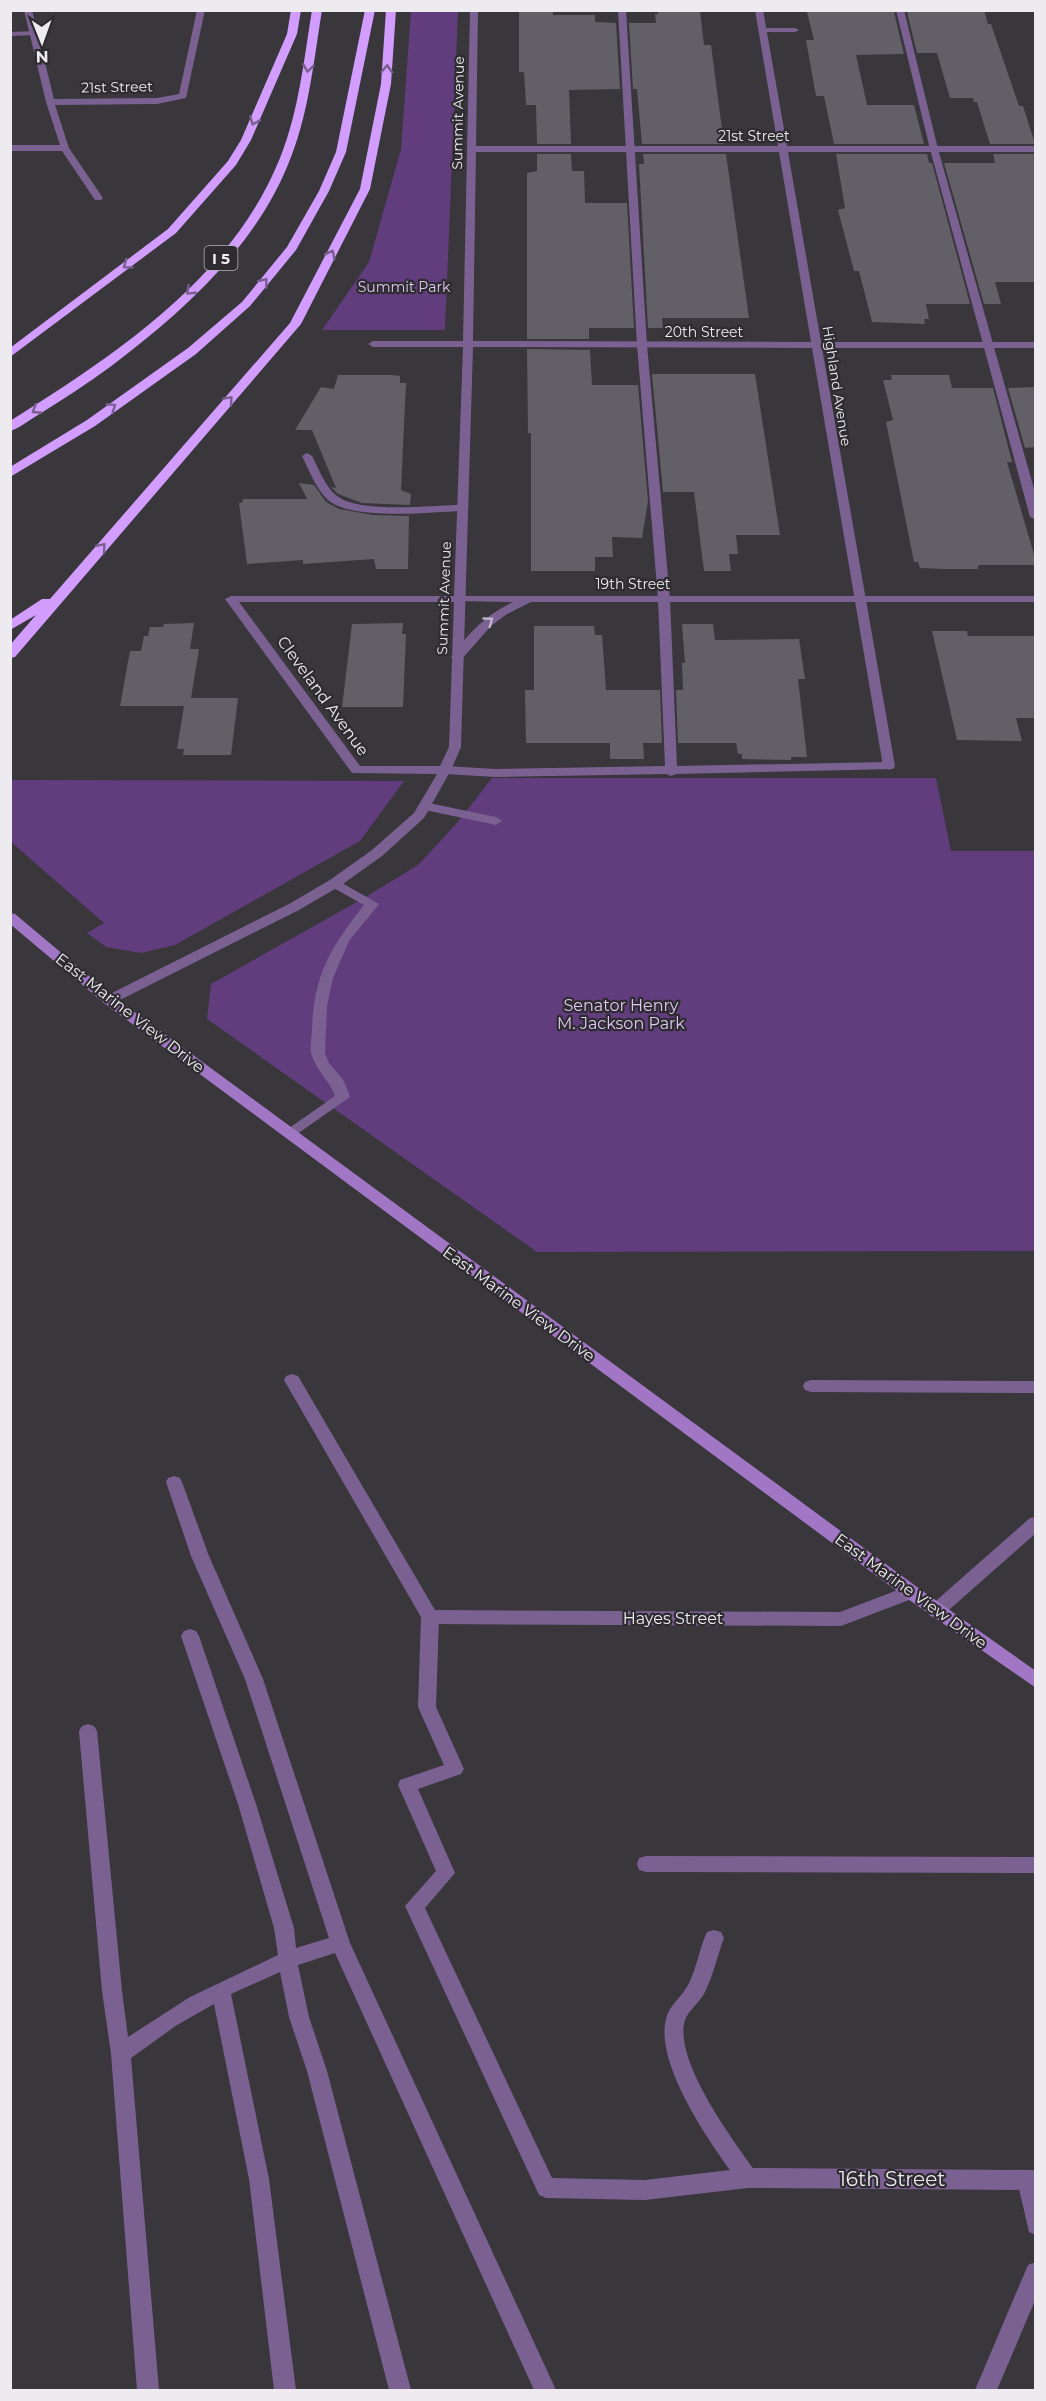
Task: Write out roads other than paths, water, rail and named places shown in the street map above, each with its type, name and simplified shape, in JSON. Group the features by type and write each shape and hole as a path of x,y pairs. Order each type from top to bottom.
{"highway":[{"path":"10,354 172,231 221,176 246,140 292,34 296,10"},
{"name":"I 5","path":"10,427 102,368 162,319 210,272 238,238 272,189 285,158 304,99 317,10"},
{"path":"10,473 91,423 192,351 246,304 292,248 324,191 341,152 370,10"},
{"path":"10,654 295,324 365,189 386,84 390,10"},
{"path":"10,626 63,591"}],"main road":[{"name":"East Marine View Drive","path":"10,917 108,1000 936,1611 1035,1681"}],"street":[{"path":"28,10 50,102 65,148 98,198"},
{"name":"21st Street","path":"50,102 157,101 183,96 201,10"},
{"name":"Summit Avenue","path":"108,1000 294,907 335,883 377,853 418,815 445,770 455,747 468,345 474,10"},
{"path":"445,770 496,773 670,772 664,599 642,345 622,10"},
{"name":"Highland Avenue","path":"670,772 889,766 759,10"},
{"path":"900,10 934,149 1035,517"},
{"path":"763,30 795,30"},
{"path":"893,30 905,30"},
{"path":"10,34 33,33"},
{"path":"10,148 65,148"},
{"name":"21st Street","path":"472,149 1035,149"},
{"name":"20th Street","path":"373,344 1035,345"},
{"path":"307,456 333,499 346,505 379,509 462,508"},
{"name":"19th Street","path":"231,599 1035,599"},
{"name":"Cleveland Avenue","path":"231,599 356,770 445,770"},
{"path":"457,657 490,619 532,599"},
{"path":"424,806 496,821"},
{"path":"290,1134 343,1097 337,1081 323,1065 318,1054 320,1006 326,978 343,940 372,904 335,883"},
{"path":"292,1380 430,1617"},
{"path":"811,1386 1035,1387"},
{"path":"174,1482 200,1556 254,1679 340,1943 545,2391"},
{"path":"936,1611 1035,1523"},
{"name":"Hayes Street","path":"430,1617 841,1619 911,1592"},
{"name":"16th Street","path":"430,1617 427,1707 455,1769 407,1785 446,1873 415,1906 546,2188 645,2190 748,2178 1031,2180"},
{"path":"190,1636 247,1804 284,1928 299,2017 317,2071 400,2391"},
{"path":"88,1731 112,1991 121,2054 148,2391"},
{"path":"646,1864 1035,1865"},
{"path":"714,1938 694,1993 675,2019 675,2044 689,2083 716,2135 748,2178"},
{"path":"121,2054 151,2029 248,1977 340,1943"},
{"path":"221,1992 259,2179 285,2391"},
{"path":"1031,2180 1035,2225"},
{"path":"986,2391 1035,2272"}],"park label":[{"name":"Summit Park","path":"404,287"},
{"name":"Senator Henry M. Jackson Park","path":"621,1014"}]}
